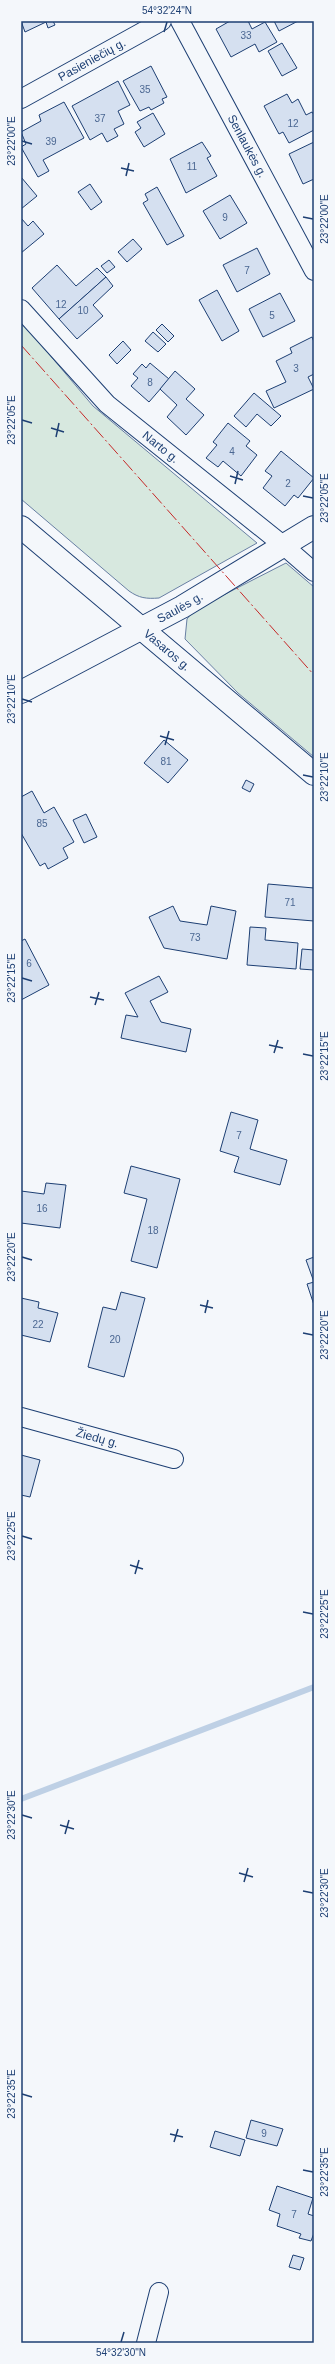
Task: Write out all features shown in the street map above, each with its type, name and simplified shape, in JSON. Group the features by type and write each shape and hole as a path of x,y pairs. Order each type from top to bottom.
{"main road":[{"name":"Vasaros g.","path":"21,527 314,774"},
{"name":"Saulės g.","path":"21,692 143,629 314,528"}],"street":[{"name":"Pasieniečių g.","path":"21,99 162,21"},
{"name":"Senlaukės g.","path":"180,21 314,271"},
{"name":"Narto g.","path":"21,309 107,404 283,545 314,572"},
{"name":"Žiedų g.","path":"21,1417 174,1459"},
{"path":"146,2343 160,2292"}],"shaded area":[{"path":"21,321 93,406 257,543 159,598 143,598 129,591 21,499"},
{"path":"286,563 314,587 314,757 238,693 185,639 187,619 194,610"}],"building":[{"path":"21,21 53,21 55,25 48,28 46,22 25,32"},
{"path":"230,21 248,21 252,29 265,22 277,42 259,52 255,44 231,57 216,29"},
{"path":"274,21 298,21 279,31"},
{"path":"282,43 297,68 282,76 268,51"},
{"path":"151,66 167,97 162,99 164,103 151,110 149,107 140,111 123,81"},
{"path":"118,81 130,105 118,111 124,124 114,129 118,136 107,142 102,133 90,140 72,106"},
{"path":"287,94 292,103 298,99 306,115 312,112 314,115 314,130 289,143 283,132 279,134 264,106"},
{"path":"64,102 84,138 43,160 49,171 38,177 21,147 26,144 21,132 41,121 39,115"},
{"path":"153,113 165,134 144,147 135,132 141,128 137,122"},
{"path":"202,142 211,156 207,158 217,176 186,193 170,159"},
{"path":"314,142 314,179 303,184 289,154"},
{"path":"21,177 37,196 21,209"},
{"path":"90,184 102,202 91,210 78,192"},
{"path":"157,187 184,236 167,245 143,203 148,200 145,194"},
{"path":"230,195 247,223 220,239 203,211"},
{"path":"21,218 28,226 33,221 44,234 21,253"},
{"path":"133,239 142,249 127,262 118,252"},
{"path":"257,248 270,274 237,292 223,265"},
{"path":"109,260 115,267 107,273 101,266"},
{"path":"57,265 76,286 97,268 106,277 59,319 32,288"},
{"path":"106,277 113,286 93,305 103,316 77,339 59,319"},
{"path":"217,290 239,331 222,341 199,300"},
{"path":"280,293 295,321 263,337 249,309"},
{"path":"162,324 174,336 168,342 156,330"},
{"path":"153,332 166,344 158,352 145,341"},
{"path":"312,337 314,342 314,374 308,377 314,389 274,408 266,391 286,382 276,361 292,353 290,348"},
{"path":"123,341 131,350 117,364 109,355"},
{"path":"150,363 169,379 149,402 131,386 138,378 133,374 142,364 146,368"},
{"path":"175,371 195,389 186,399 204,415 186,435 167,417 177,405 160,389"},
{"path":"254,393 281,416 271,426 257,414 246,427 234,416"},
{"path":"228,423 250,441 246,446 257,455 241,476 223,461 218,467 206,458 217,445 213,442"},
{"path":"281,451 314,478 298,498 294,495 285,506 263,488 272,476 265,471"},
{"path":"164,740 188,760 168,783 144,763"},
{"path":"246,780 254,784 250,792 242,788"},
{"path":"32,791 44,813 54,807 74,842 63,848 68,858 48,869 45,863 40,866 21,833 21,797"},
{"path":"86,814 97,837 84,843 73,820"},
{"path":"268,884 314,888 314,921 265,917"},
{"path":"173,906 180,921 207,925 211,906 236,911 227,959 164,948 149,917"},
{"path":"250,927 266,928 265,940 298,943 296,969 247,965"},
{"path":"25,939 49,985 21,1000 21,941"},
{"path":"302,949 314,950 314,970 300,969"},
{"path":"159,976 168,992 150,1001 161,1022 191,1029 186,1052 121,1038 126,1015 138,1017 125,993"},
{"path":"231,1112 258,1120 250,1149 287,1160 280,1185 234,1172 239,1157 220,1151"},
{"path":"131,1166 180,1179 157,1268 131,1261 147,1199 124,1193"},
{"path":"46,1183 66,1185 60,1228 21,1223 21,1191 44,1194"},
{"path":"314,1257 314,1282 306,1260"},
{"path":"314,1282 314,1305 307,1284"},
{"path":"121,1292 145,1298 124,1377 88,1367 103,1307 116,1310"},
{"path":"21,1298 39,1302 38,1308 58,1313 50,1342 21,1335"},
{"path":"21,1455 40,1460 30,1497 21,1495"},
{"path":"251,2120 283,2129 277,2146 246,2138"},
{"path":"215,2131 245,2140 240,2156 210,2147"},
{"path":"277,2186 313,2198 308,2214 314,2216 314,2233 311,2241 299,2238 301,2234 277,2226 280,2214 269,2210"},
{"path":"293,2255 304,2258 300,2270 289,2267"}],"waterway":[{"path":"21,1799 314,1687"}],"power":[{"path":"21,345 314,675"}]}
